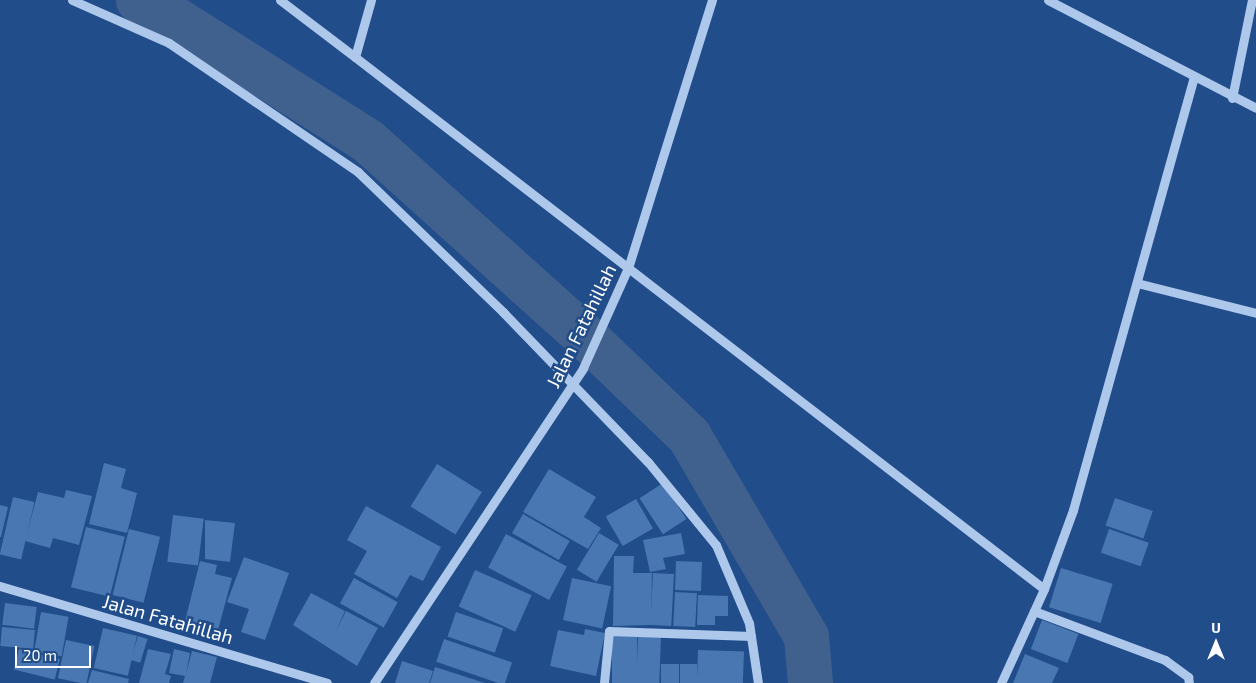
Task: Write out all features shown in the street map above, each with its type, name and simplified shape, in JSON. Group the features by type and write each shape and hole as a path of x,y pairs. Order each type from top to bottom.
{"street":[{"path":"72,0 169,43 358,172 573,384 648,462 716,545 729,567 752,636 758,683"},
{"path":"280,0 1044,589"},
{"path":"356,57 371,0"},
{"name":"Jalan Fatahillah","path":"374,683 583,368 628,268 712,0"},
{"path":"1048,0 1232,98 1256,108"},
{"path":"1232,98 1252,0"},
{"path":"1001,683 1044,589 1073,510 1194,78"},
{"path":"1137,283 1256,313"},
{"name":"Jalan Fatahillah","path":"0,586 326,683"},
{"path":"1034,611 1165,660 1188,677 1189,683"},
{"path":"604,683 609,630 752,636"}],"building":[{"path":"104,463 126,469 121,488 137,493 127,533 89,524"},
{"path":"437,464 482,492 455,534 411,506"},
{"path":"549,469 596,497 584,517 601,528 588,549 523,512"},
{"path":"663,483 686,519 663,534 640,498"},
{"path":"66,490 92,496 79,545 53,538 50,548 25,541 38,492 64,498"},
{"path":"13,497 34,502 21,559 0,555"},
{"path":"1115,498 1153,511 1143,538 1106,525"},
{"path":"636,499 653,528 623,546 606,516"},
{"path":"0,505 8,507 1,537 0,537"},
{"path":"366,506 441,547 423,581 410,575 397,598 354,574 367,551 347,540"},
{"path":"523,514 570,541 559,560 512,533"},
{"path":"173,515 204,519 198,565 167,562"},
{"path":"205,520 235,523 230,562 205,559"},
{"path":"86,527 125,537 110,597 71,587"},
{"path":"129,529 160,537 144,603 113,595"},
{"path":"1109,529 1149,543 1141,566 1101,553"},
{"path":"599,533 619,545 597,582 577,570"},
{"path":"681,533 685,554 663,558 666,569 650,572 643,540"},
{"path":"506,534 567,566 549,600 488,568"},
{"path":"614,556 634,556 633,573 652,573 651,625 613,626"},
{"path":"244,557 289,573 265,640 241,632 249,609 227,602"},
{"path":"200,561 217,565 215,574 232,578 218,630 185,621"},
{"path":"676,561 702,562 701,591 675,590"},
{"path":"1061,568 1113,584 1101,623 1049,607"},
{"path":"475,570 532,595 515,632 459,607"},
{"path":"653,573 674,574 671,626 650,625"},
{"path":"354,578 398,602 384,628 340,603"},
{"path":"572,578 611,586 602,628 563,620"},
{"path":"675,592 697,593 695,627 673,626"},
{"path":"311,593 345,611 335,633 346,611 378,628 357,666 293,625"},
{"path":"698,595 728,596 728,616 715,616 715,625 697,625"},
{"path":"5,603 37,607 34,629 2,625"},
{"path":"41,612 69,617 62,656 34,651"},
{"path":"456,612 503,628 495,653 448,637"},
{"path":"1042,620 1078,634 1067,663 1031,649"},
{"path":"2,627 35,630 33,649 0,646"},
{"path":"103,628 137,636 128,676 94,668"},
{"path":"585,629 605,633 596,676 550,666 558,630 584,635"},
{"path":"612,634 637,634 637,683 612,683"},
{"path":"638,635 661,636 659,683 636,683"},
{"path":"138,636 148,639 140,663 131,660"},
{"path":"444,639 512,662 505,683 498,683 436,662"},
{"path":"66,640 94,646 87,683 58,678"},
{"path":"19,649 60,659 55,680 14,669"},
{"path":"148,649 171,654 165,674 171,676 169,683 139,683"},
{"path":"174,649 190,653 186,674 192,651 217,657 210,683 183,683 185,676 169,673"},
{"path":"698,650 744,652 743,683 697,683"},
{"path":"1025,654 1059,668 1052,683 1013,683"},
{"path":"402,661 433,671 429,683 395,683"},
{"path":"661,664 679,664 679,683 661,683"},
{"path":"680,664 697,664 697,683 680,683"},
{"path":"435,667 485,683 430,683"},
{"path":"92,670 129,679 128,683 88,683"}],"waterway":[{"path":"138,0 161,10 368,141 588,339 689,436 806,636 810,683"}]}
